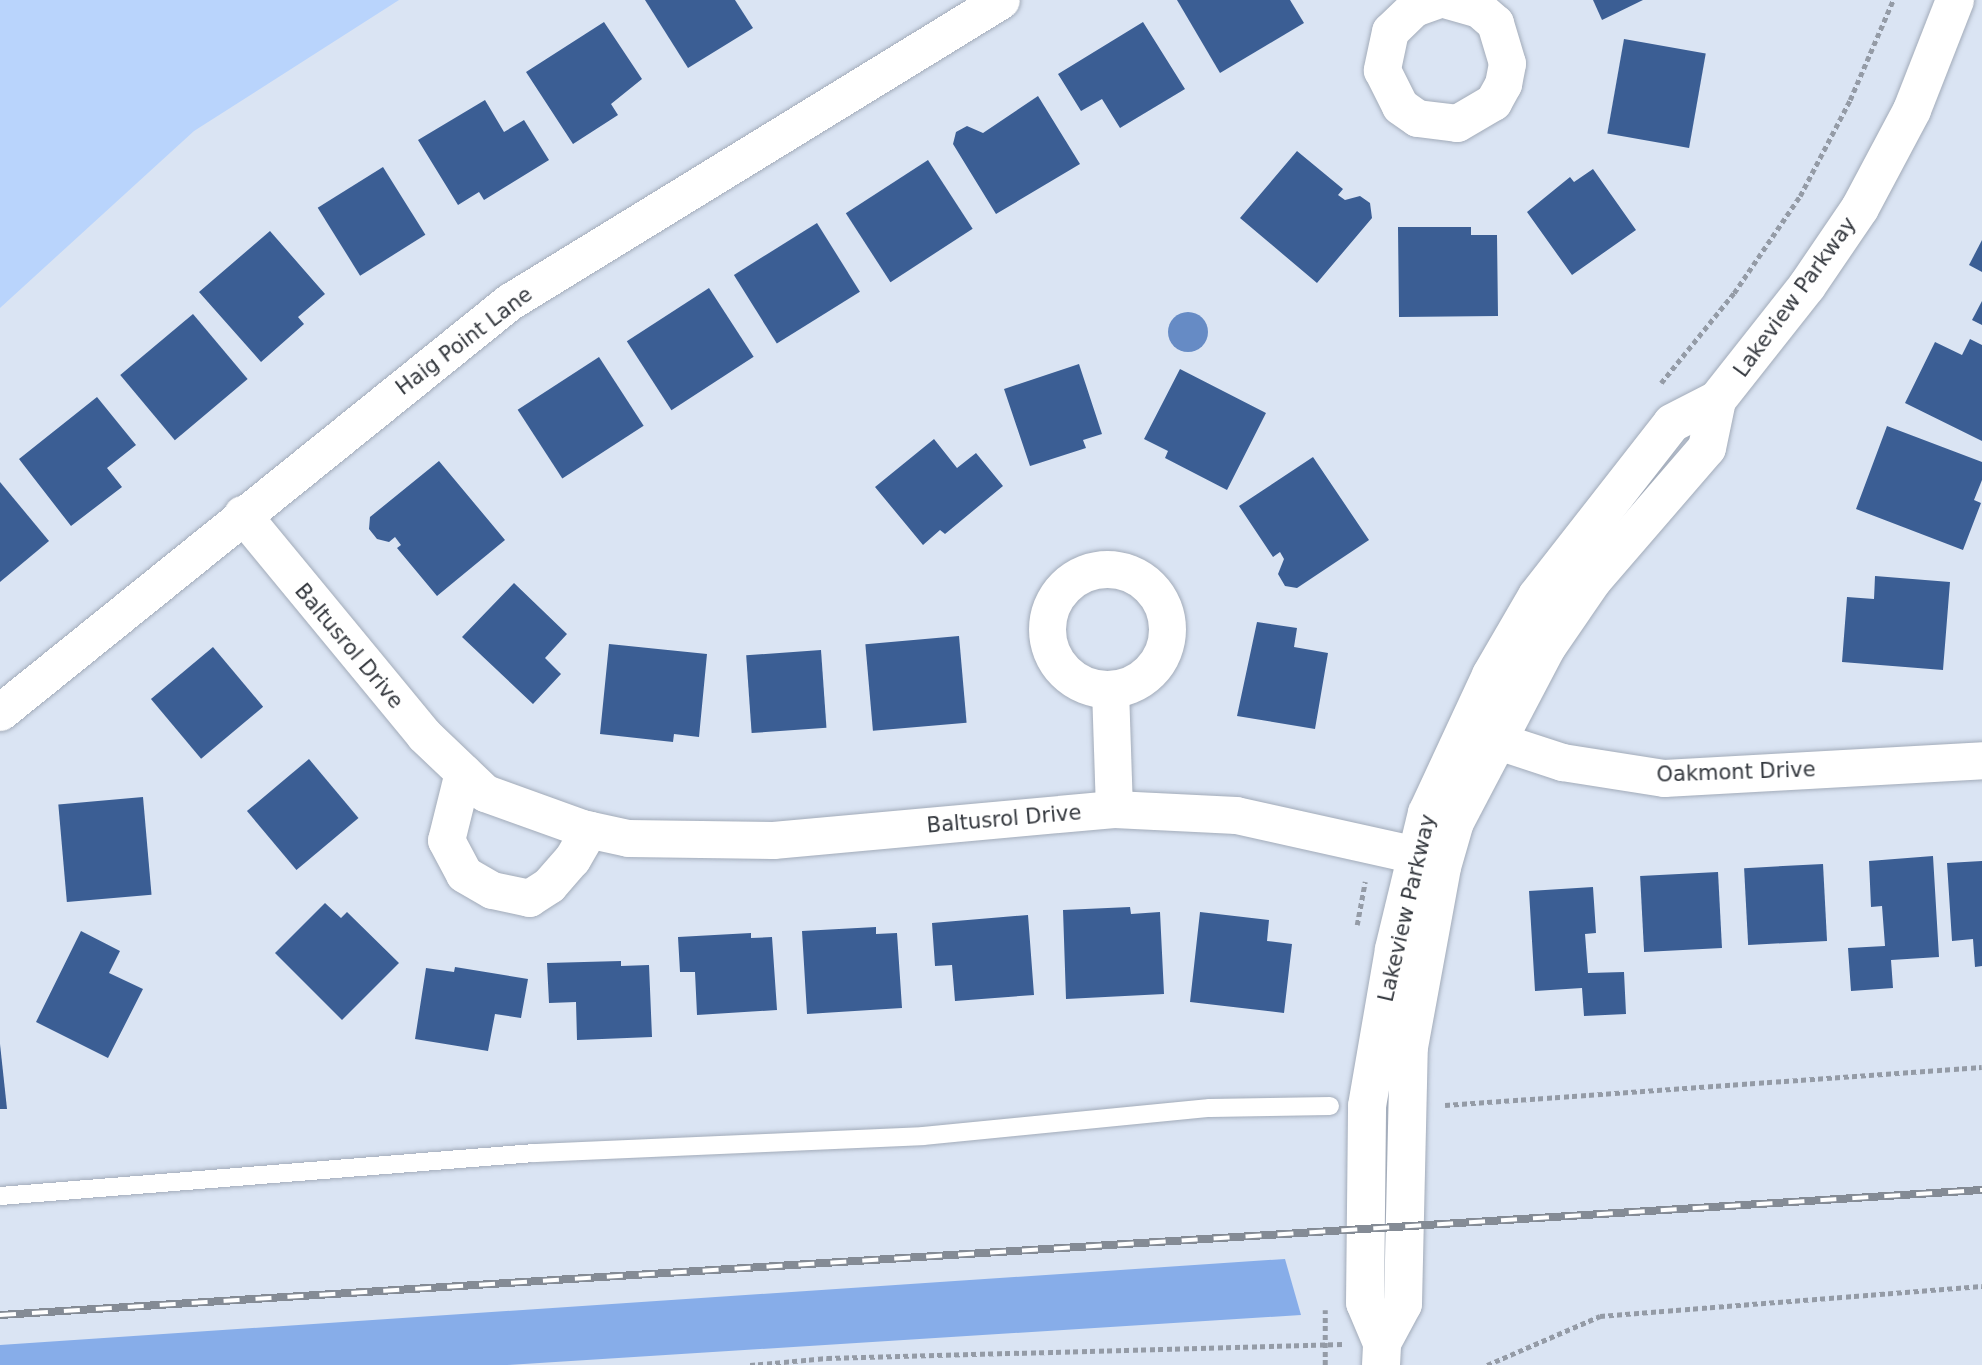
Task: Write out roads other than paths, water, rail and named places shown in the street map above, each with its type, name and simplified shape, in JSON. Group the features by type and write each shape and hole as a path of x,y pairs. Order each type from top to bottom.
{"street":[{"name":"Haig Point Lane","path":"0,712 242,514 509,303 1001,0"},
{"path":"1420,3 1390,32 1383,51 1388,89 1417,118 1457,123 1493,102 1503,84 1507,63 1495,23 1479,9 1448,0"},
{"name":"Lakeview Parkway","path":"1381,1354 1365,1303 1367,1106 1394,949 1427,813 1466,726 1537,596 1672,423 1717,400 1807,286 1860,208 1912,110 1955,0"},
{"name":"Lakeview Parkway","path":"1381,1354 1403,1304 1405,1106 1414,1004 1455,822 1495,740 1547,648 1592,580 1707,448 1717,400"},
{"name":"Baltusrol Drive","path":"242,514 332,628 424,735 485,793 589,829 628,838 773,840 1114,809 1236,815 1416,855"},
{"path":"1110,689 1114,809"},
{"name":"Oakmont Drive","path":"1495,740 1562,762 1664,778 1982,760"},
{"path":"463,772 446,840 464,874 492,890 528,898 549,885 572,859 589,829"}],"lane":[{"path":"0,1196 534,1153 923,1136 1210,1108 1330,1106"}],"railway":[{"path":"0,1315 1982,1190"}]}
